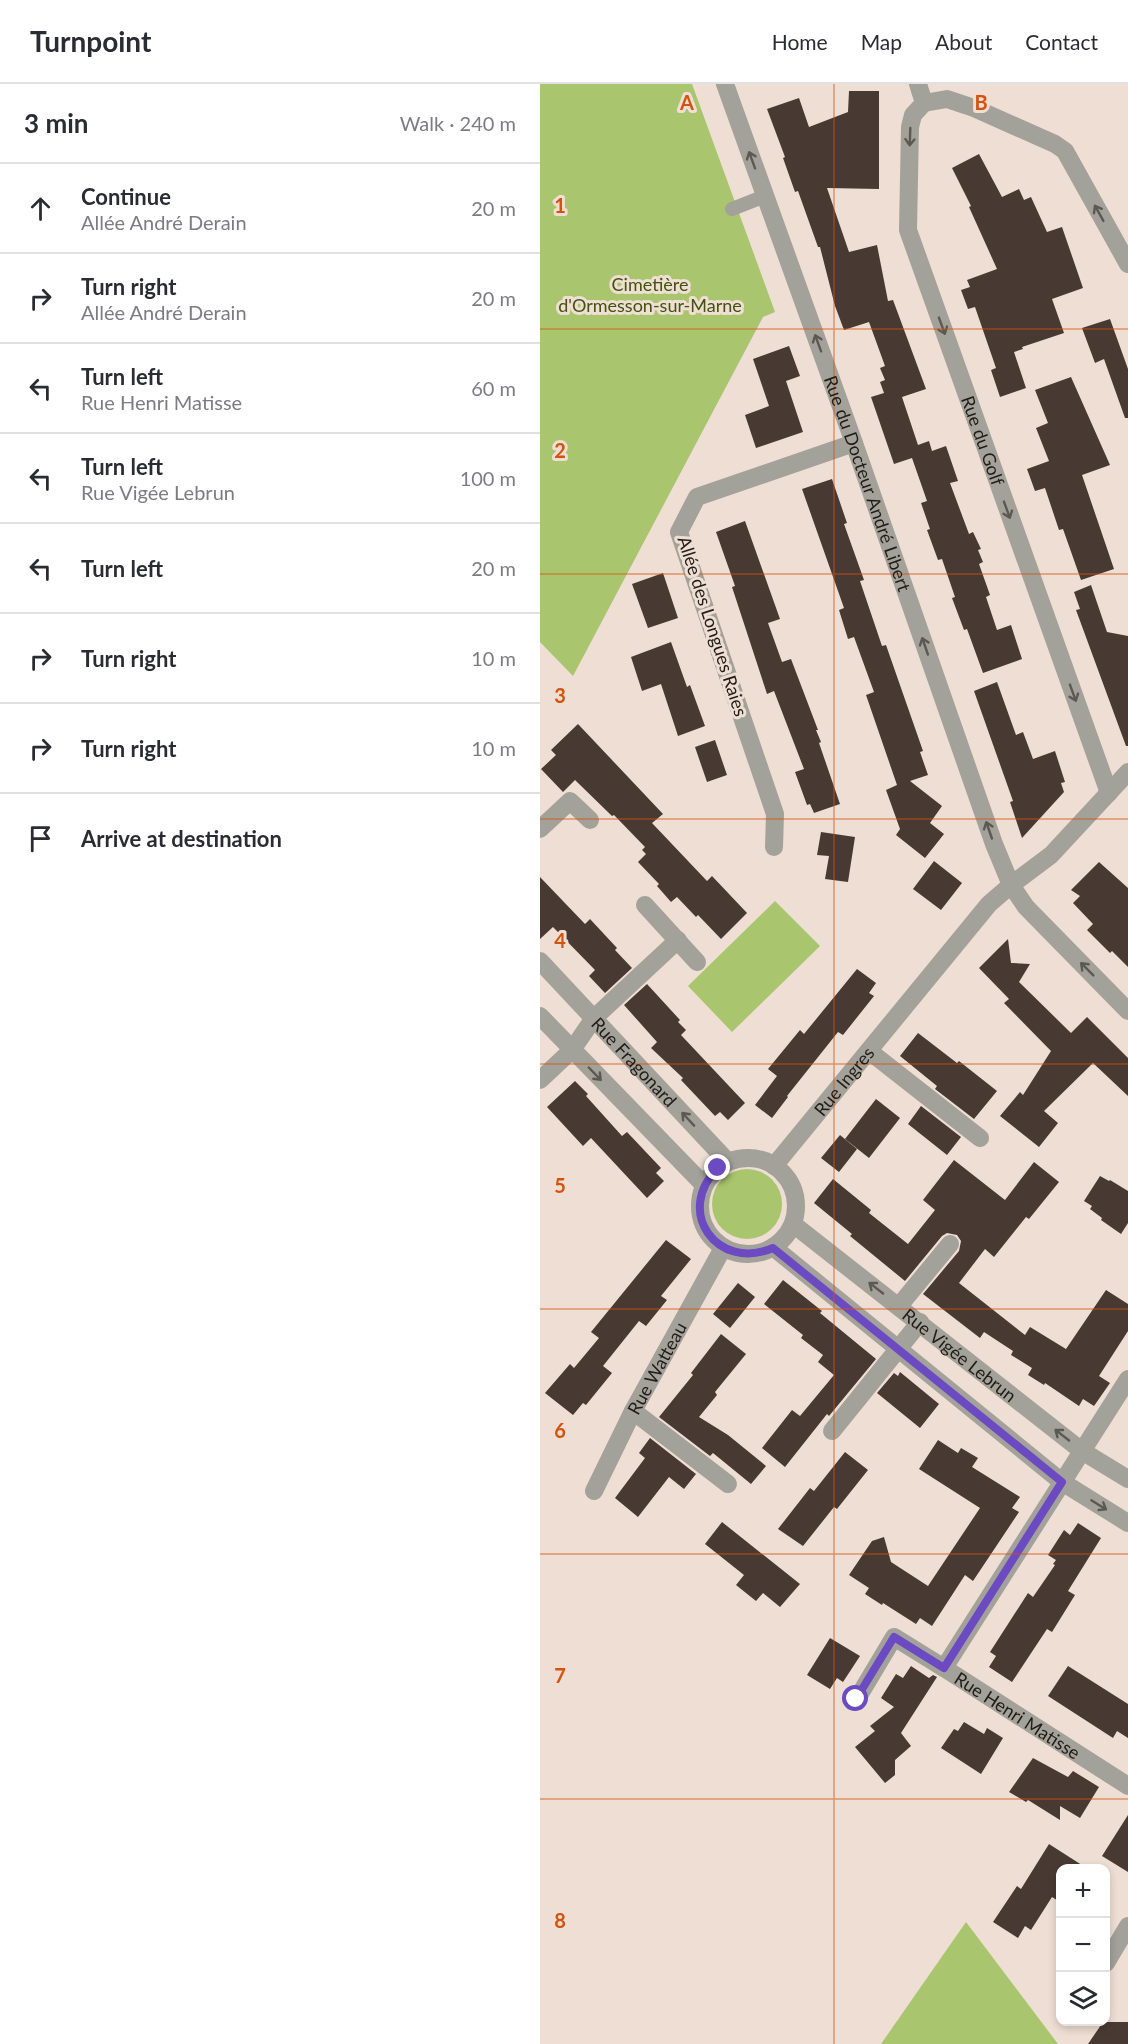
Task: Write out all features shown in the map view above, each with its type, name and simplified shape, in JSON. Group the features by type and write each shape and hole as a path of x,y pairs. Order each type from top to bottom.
{"street":[{"name":"Rue du Docteur André Libert","path":"725,84 854,443 994,844 1011,885 1026,907 1128,1011"},
{"path":"918,84 924,103 947,99 974,108 1055,144 1065,151 1128,264"},
{"name":"Rue du Golf","path":"924,103 913,115 910,128 908,230 1108,793"},
{"name":"Allée des Longues Raies","path":"774,847 775,814 679,532 697,497 854,443"},
{"name":"Rue Ingres","path":"774,1166 989,904 1051,855 1128,772"},
{"path":"540,829 570,801 590,820"},
{"path":"645,905 698,962"},
{"path":"540,1080 572,1050 594,1018 678,940"},
{"name":"Rue Fragonard","path":"540,960 728,1162"},
{"name":"Rue Fragonard","path":"540,1017 704,1185"},
{"path":"869,1052 980,1138"},
{"path":"744,1158 760,1159 774,1166 787,1177 794,1191 797,1208 793,1224 785,1238 773,1248 761,1253 748,1255 723,1248 712,1239 704,1227 700,1213 700,1199 704,1185 710,1176 728,1162 744,1158"},
{"name":"Rue Vigée Lebrun","path":"793,1224 1082,1450 1128,1479"},
{"path":"899,1306 950,1244"},
{"name":"Rue Watteau","path":"594,1491 633,1411 723,1248"},
{"name":"Rue Vigée Lebrun","path":"773,1248 1062,1482 1128,1523"},
{"path":"832,1431 920,1322"},
{"name":"Rue Henri Matisse","path":"1128,1379 944,1668 1128,1786"},
{"path":"633,1411 728,1484"},
{"path":"856,1699 894,1637 944,1668"},
{"path":"1110,1956 1128,1926"}],"lane":[{"path":"732,209 765,196"}],"green space":[{"name":"Cimetière d'Ormesson-sur-Marne","path":"540,84 692,84 775,312 763,317 573,676 540,642"},
{"path":"775,901 820,946 732,1032 688,986"},
{"path":"754,1169 767,1175 776,1184 780,1190 782,1204 780,1218 772,1229 761,1237 740,1239 722,1229 714,1218 712,1197 722,1179 733,1171"},
{"path":"966,1922 1058,2044 881,2044"}],"building":[{"path":"849,91 879,91 879,189 827,188 849,252 877,245 888,301 893,300 926,389 902,397 918,445 929,441 932,451 946,446 958,481 950,483 969,534 973,532 981,549 978,550 983,562 979,564 990,595 986,597 997,630 1011,625 1022,659 983,673 967,629 964,630 952,598 955,597 942,559 938,560 927,530 930,529 921,503 927,501 912,458 894,464 871,397 884,393 880,382 885,380 880,368 885,366 869,322 844,330 835,306 820,247 818,247 798,191 795,192 767,109 799,98 809,127 848,112"},
{"path":"979,154 1002,197 1019,189 1024,200 1031,197 1047,232 1062,227 1083,288 1052,299 1064,333 1022,347 1023,349 1014,352 1026,388 1000,397 991,370 996,368 975,307 968,309 961,290 970,287 967,280 997,269 969,207 971,206 952,168"},
{"path":"1110,319 1128,369 1128,418 1125,418 1104,359 1095,363 1082,328"},
{"path":"789,346 800,376 786,381 803,432 756,448 745,415 769,406 753,359"},
{"path":"1071,377 1110,465 1082,475 1114,569 1081,580 1063,529 1059,530 1045,488 1035,491 1027,469 1049,461 1036,428 1048,423 1035,390"},
{"path":"832,479 847,523 844,524 864,580 860,581 882,646 886,645 923,751 920,752 928,775 910,781 942,806 930,823 944,834 925,858 896,835 900,829 886,790 897,785 866,695 874,692 854,637 848,639 839,610 844,608 802,489"},
{"path":"745,521 780,619 768,623 782,662 791,659 818,730 816,730 821,742 819,743 840,804 814,813 810,804 807,805 795,772 804,769 774,691 767,694 732,587 735,586 716,532"},
{"path":"663,573 678,618 648,628 632,584"},
{"path":"1091,585 1107,632 1128,636 1128,746 1126,746 1076,610 1080,609 1074,592"},
{"path":"671,642 687,687 690,685 705,726 678,736 661,684 642,691 631,657"},
{"path":"997,682 1016,735 1023,732 1033,759 1055,751 1065,782 1061,783 1064,792 1022,838 1010,802 1013,801 974,691"},
{"path":"578,724 663,814 652,823 707,881 712,876 747,913 721,939 677,897 671,902 657,886 659,884 638,862 646,854 642,850 645,847 614,815 612,816 575,780 563,792 541,769 556,755 551,750"},
{"path":"715,740 727,775 707,782 695,747"},
{"path":"821,832 855,837 848,882 825,879 829,856 817,855"},
{"path":"934,861 962,883 941,910 913,889"},
{"path":"1099,862 1128,888 1128,967 1087,930 1093,924 1073,903 1080,896 1071,890"},
{"path":"540,877 585,924 590,919 632,968 605,993 589,976 595,970 553,927 540,939"},
{"path":"1008,939 1011,963 1030,964 1019,982 1071,1033 1087,1017 1128,1058 1128,1096 1093,1063 1044,1111 1058,1123 1039,1147 1000,1116 1020,1092 1023,1095 1051,1051 1004,1003 1009,999 979,968"},
{"path":"857,969 876,983 869,993 874,996 843,1035 838,1032 772,1118 755,1105 777,1076 768,1069 800,1030 804,1034"},
{"path":"647,984 680,1020 678,1022 686,1030 681,1035 745,1103 728,1120 720,1112 715,1116 681,1080 683,1078 651,1048 657,1042 624,1005"},
{"path":"918,1033 997,1091 974,1119 935,1089 937,1086 900,1056"},
{"path":"575,1081 622,1136 627,1132 661,1168 656,1173 664,1181 647,1198 591,1138 583,1146 547,1107"},
{"path":"876,1099 900,1118 869,1158 845,1139"},
{"path":"921,1106 961,1137 947,1155 908,1124"},
{"path":"840,1135 857,1149 839,1172 821,1158"},
{"path":"954,1160 1005,1200 1034,1162 1059,1182 1029,1219 1026,1217 994,1257 985,1249 959,1283 1025,1335 1030,1327 1066,1349 1106,1290 1128,1304 1128,1331 1099,1376 1110,1383 1094,1406 1083,1399 1079,1406 1045,1383 1044,1385 1028,1375 1032,1368 1011,1355 1013,1351 984,1332 980,1338 923,1294 959,1251 961,1241 957,1235 947,1233 942,1236 905,1281 814,1203 833,1179 871,1210 869,1213 908,1244 935,1210 923,1200"},
{"path":"1100,1176 1128,1191 1128,1223 1121,1234 1101,1220 1102,1218 1090,1209 1092,1206 1084,1201"},
{"path":"666,1240 691,1259 661,1296 667,1300 646,1326 639,1321 603,1366 612,1373 586,1405 583,1403 573,1415 545,1393 570,1364 574,1368 599,1338 591,1332"},
{"path":"783,1280 876,1359 829,1416 827,1414 785,1467 762,1448 792,1410 800,1416 834,1375 818,1362 823,1355 801,1338 803,1335 764,1304"},
{"path":"738,1283 755,1297 730,1328 713,1314"},
{"path":"721,1334 746,1354 715,1392 717,1395 699,1417 728,1435 766,1466 751,1484 713,1453 710,1456 659,1417 693,1375 691,1373"},
{"path":"900,1372 939,1404 920,1428 877,1393 894,1373 898,1376"},
{"path":"650,1438 696,1474 684,1489 669,1477 638,1517 615,1498 645,1458 639,1453"},
{"path":"938,1440 958,1453 961,1448 978,1458 972,1467 1020,1497 1012,1508 1019,1512 973,1581 965,1575 932,1626 920,1618 916,1624 883,1603 882,1605 865,1594 869,1588 849,1575 872,1541 884,1537 891,1562 928,1586 980,1508 919,1469"},
{"path":"845,1452 868,1470 803,1546 778,1529 810,1488 814,1491"},
{"path":"722,1522 800,1584 780,1607 763,1593 756,1601 736,1585 744,1575 705,1544"},
{"path":"1078,1523 1101,1538 1068,1591 1075,1595 1052,1632 1047,1629 1012,1682 989,1667 996,1656 990,1652 1028,1593 1033,1597 1055,1565 1053,1564 1056,1560 1048,1555 1064,1530 1070,1535"},
{"path":"830,1638 860,1656 843,1682 837,1678 830,1689 807,1675"},
{"path":"911,1666 929,1678 933,1675 937,1677 901,1733 911,1746 895,1760 895,1775 885,1783 855,1747 875,1731 870,1726 894,1707 881,1698 896,1674 903,1678"},
{"path":"1068,1666 1128,1704 1128,1738 1117,1731 1113,1738 1048,1696"},
{"path":"964,1722 984,1734 987,1728 1003,1738 981,1774 941,1748 954,1729 958,1731"},
{"path":"1033,1758 1068,1777 1073,1771 1099,1787 1080,1818 1060,1806 1060,1820 1028,1800 1026,1802 1009,1792"},
{"path":"1128,1815 1128,1872 1102,1856"},
{"path":"1049,1844 1080,1864 1056,1864 1056,1900 1052,1897 1031,1930 1025,1926 1018,1938 993,1922 1017,1886 1021,1889"},
{"path":"1110,2022 1128,2022 1128,2044 1088,2044 1100,2026 1110,2026"}],"route":[{"path":"718,1168 704,1185 700,1199 700,1213 704,1227 712,1239 723,1248 748,1255 773,1248 1062,1482 944,1668 894,1637 856,1699"}]}
